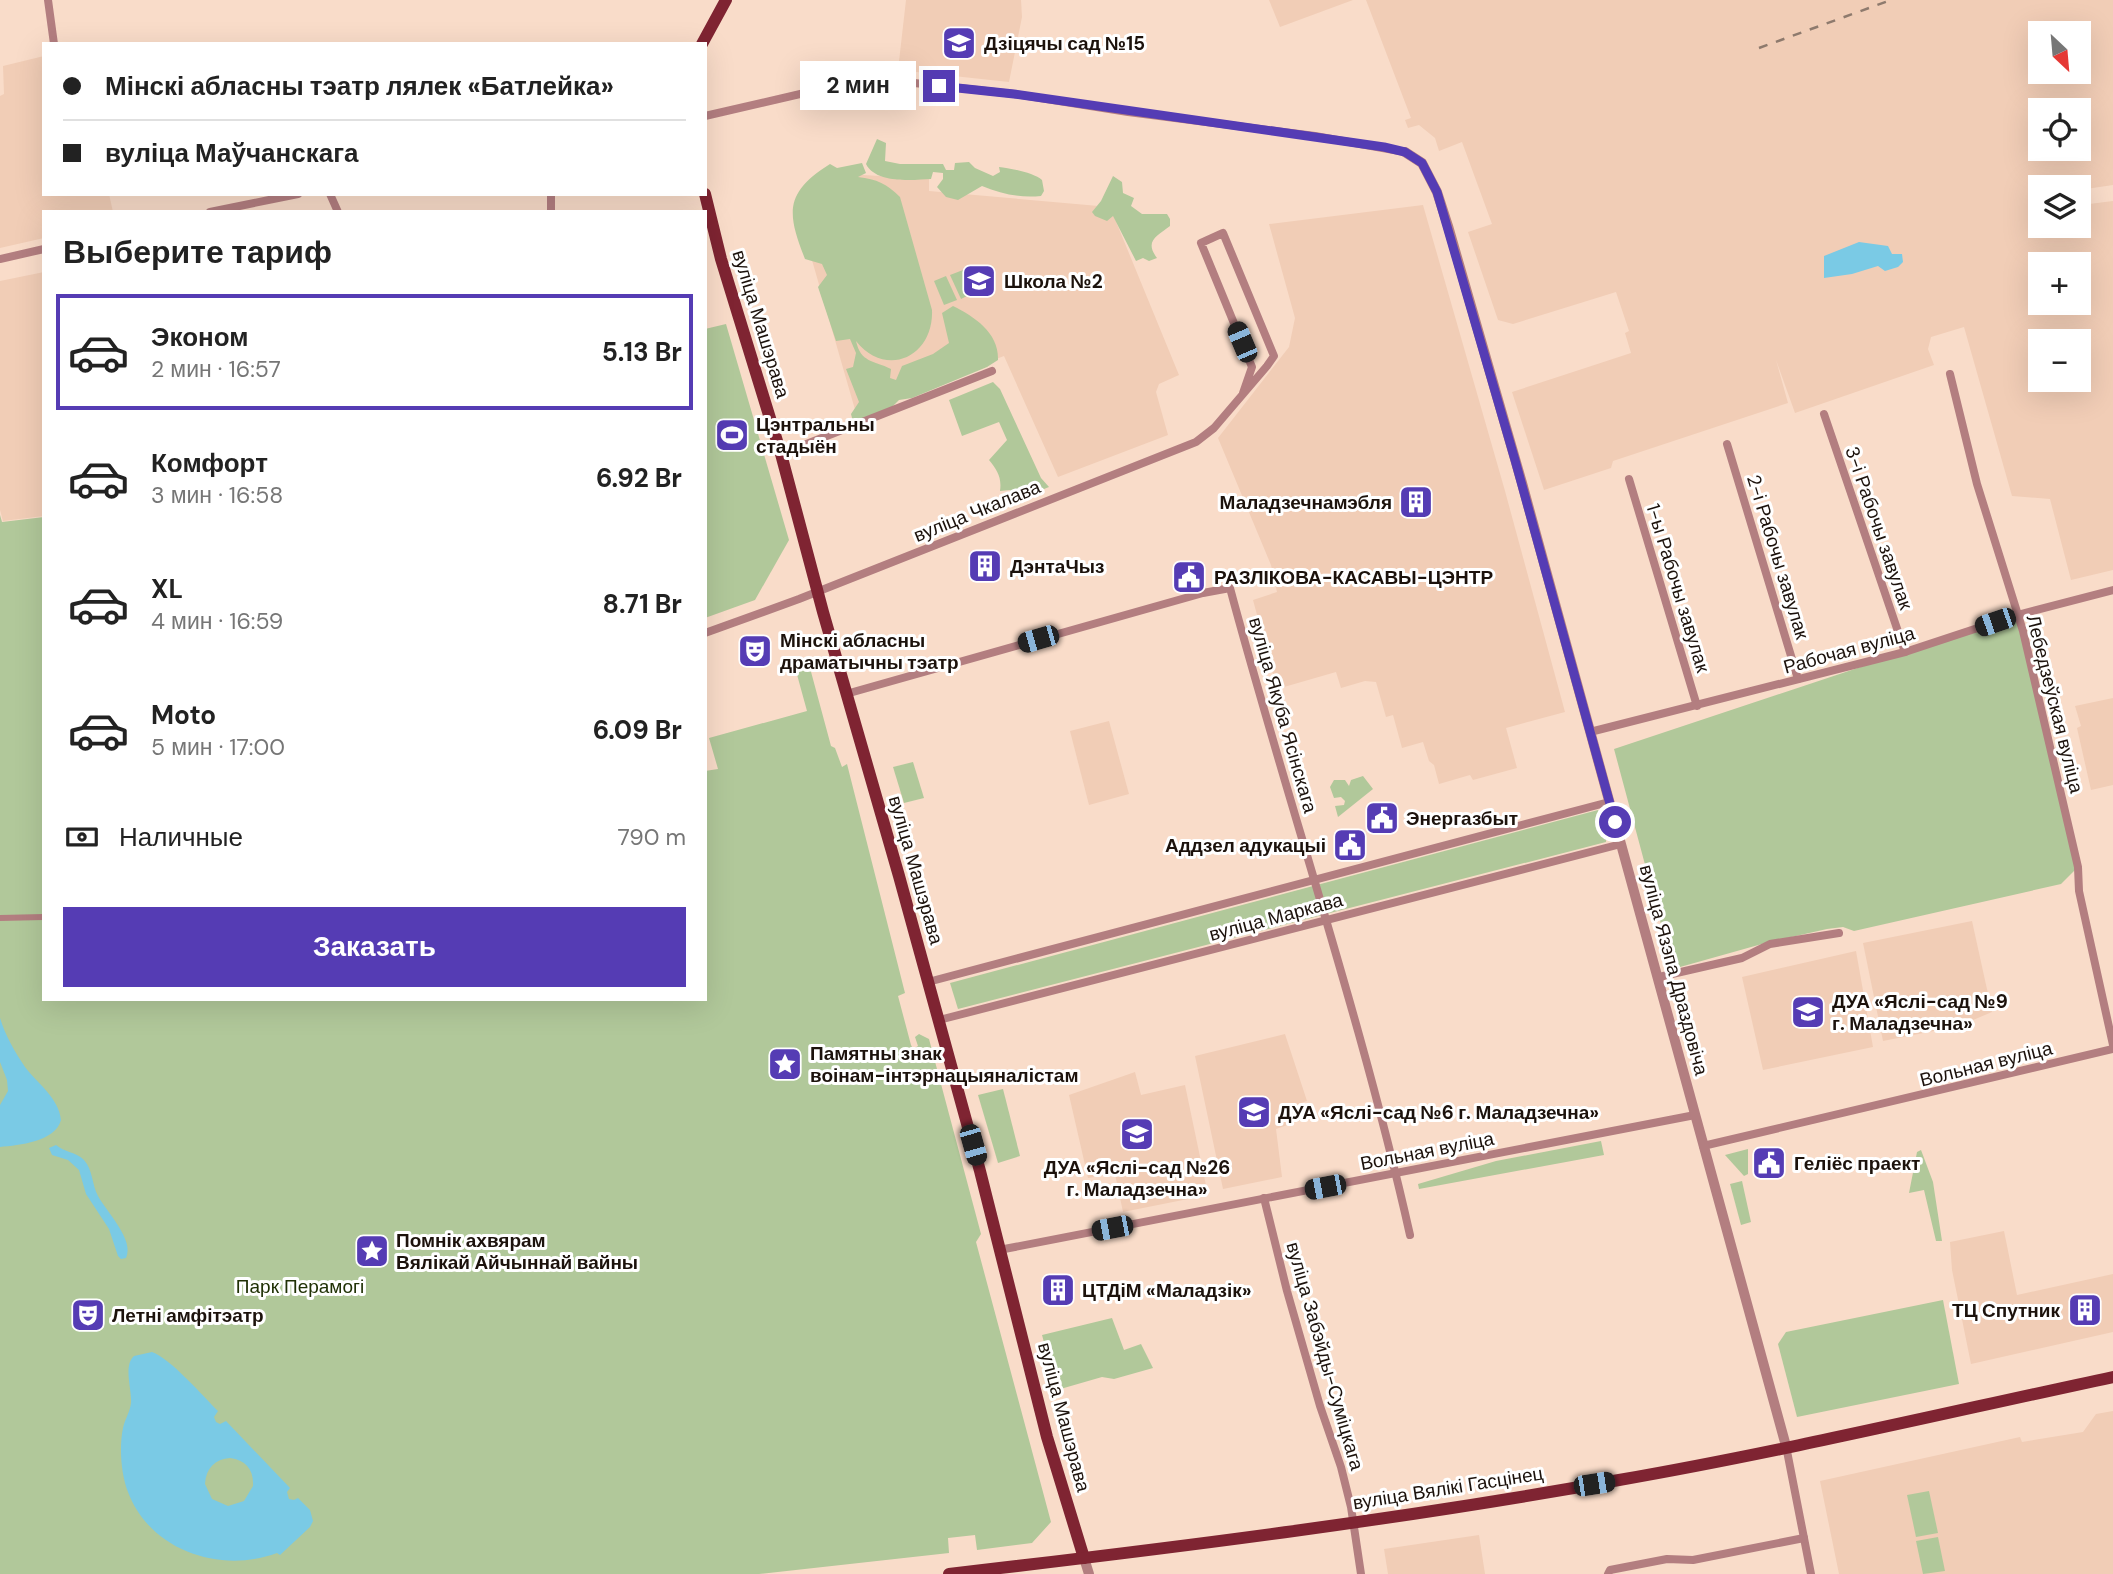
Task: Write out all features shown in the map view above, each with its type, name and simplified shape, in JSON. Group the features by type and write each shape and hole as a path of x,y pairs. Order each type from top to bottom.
{"main road":[{"path":"703,42 726,0"},
{"name":"вуліца Машэрава","path":"705,196 721,259 781,454 817,592 939,1020 1047,1437 1084,1558"},
{"name":"вуліца Вялікі Гасцінец","path":"949,1574 1353,1523 1621,1480 2113,1377"}],"street":[{"path":"48,0 54,42"},
{"path":"707,116 869,78 1014,94 1315,136 1405,152"},
{"name":"вуліца Язэпа Драздовіча","path":"1405,152 1422,163 1440,203 1659,977 1786,1446"},
{"path":"220,210 288,196"},
{"name":"вуліца Чкалава","path":"707,632 817,592 1196,442 1214,428 1243,393 1273,356 1223,233 1201,243 1252,367 1243,393"},
{"path":"0,260 42,250"},
{"path":"781,454 992,371"},
{"name":"Лебедзеўская вуліца","path":"1951,374 1978,484 2047,729 2073,842 2079,891 2113,1047"},
{"name":"3-і Рабочы завулак","path":"1824,414 1905,652"},
{"name":"2-і Рабочы завулак","path":"1727,444 1798,680"},
{"name":"1-ы Рабочы завулак","path":"1629,479 1697,706"},
{"name":"вуліца Якуба Ясінскага","path":"846,694 1203,593 1230,588 1326,920 1410,1235"},
{"name":"Рабочая вуліца","path":"1590,732 1905,652 2017,615 2113,590"},
{"name":"вуліца Маркава","path":"928,982 1609,802"},
{"name":"вуліца Маркава","path":"939,1020 1621,844"},
{"path":"0,918 42,917"},
{"path":"1659,977 1742,958 1770,944 1839,933"},
{"name":"Вольная вуліца","path":"1703,1146 1910,1099 2113,1047"},
{"name":"Вольная вуліца","path":"999,1250 1695,1115"},
{"name":"вуліца Забэйды-Суміцкага","path":"1264,1198 1291,1305 1341,1467 1361,1574"},
{"path":"1786,1446 1811,1574"},
{"path":"1608,1574 1610,1570 1627,1566 1667,1559 1693,1560 1804,1538"},
{"path":"1084,1558 1088,1574"}],"shaded area":[{"name":"Дзіцячы сад №15","path":"906,0 1021,0 1022,17 1009,82 898,70"},
{"path":"1269,0 1353,0 1280,27"},
{"path":"1366,0 2113,0 2113,185 2091,188 2091,175 2028,175 2028,238 2091,238 2091,204 2113,201 2113,570 2071,580 2050,499 2012,496 1964,327 1931,337 1928,349 1934,365 1795,413 1776,360 1788,403 1613,461 1611,468 1544,490 1512,392 1631,353 1625,333 1629,331 1616,292 1513,324 1498,320 1468,232 1492,224 1462,142 1439,151 1435,138 1419,125 1408,128 1405,120 1411,118"},
{"path":"42,56 42,196 109,196 113,210 42,210 42,238 0,248 0,96 4,94 3,66"},
{"name":"Школа №2","path":"847,174 929,179 929,191 1110,207 1179,375 1159,384 1156,392 1168,435 1058,477 1004,356 856,413 801,222"},
{"path":"1423,205 1565,712 1506,728 1517,768 1473,780 1470,775 1439,784 1423,742 1402,748 1393,715 1386,717 1376,682 1365,681 1341,688 1336,672 1277,689 1253,600 1277,592 1271,565 1218,438 1289,347 1295,318 1269,224"},
{"path":"42,272 42,516 3,521 0,510 0,281"},
{"path":"2113,698 2113,785 2091,790 2077,728 2081,726 2075,706"},
{"path":"1109,721 1129,794 1089,805 1070,731"},
{"path":"1972,921 1992,1012 1959,1026 1883,1041 1863,943"},
{"name":"ДУА «Яслі-сад №9 г. Маладзечна»","path":"1856,951 1873,1047 1763,1070 1742,977"},
{"name":"ДУА «Яслі-сад №6 г. Маладзечна»","path":"1285,1034 1307,1101 1298,1104 1302,1120 1276,1129 1282,1177 1223,1189 1195,1056"},
{"name":"ДУА «Яслі-сад №26 г. Маладзечна»","path":"1135,1072 1141,1095 1185,1085 1208,1195 1123,1212 1115,1174 1088,1178 1069,1095"},
{"path":"2004,1231 2017,1295 2113,1274 2113,1332 1971,1364 1952,1270 1950,1242"},
{"path":"2113,1411 2113,1574 1839,1574 1820,1481 2020,1437 2022,1442 2083,1432 2096,1414"},
{"path":"1479,1535 1485,1574 1388,1574 1384,1549"}],"green space":[{"path":"877,139 886,143 885,161 900,164 943,164 946,170 954,170 955,163 969,162 975,168 993,176 1000,172 999,167 1009,168 1038,177 1042,180 1044,191 1041,196 1018,196 982,186 958,200 946,197 937,187 943,179 943,173 933,172 931,179 905,180 886,178 871,170 866,164"},
{"path":"862,163 866,173 858,177 881,183 900,197 932,310 931,326 925,340 917,350 906,357 881,359 868,353 856,341 861,353 869,360 891,369 890,378 896,380 902,366 933,354 949,343 942,313 953,306 977,321 990,334 998,360 912,398 899,400 891,408 853,422 851,414 859,402 846,369 853,367 856,353 850,339 836,341 818,287 827,275 822,264 805,259 795,229 793,205 804,185 830,164 837,168"},
{"path":"1113,176 1122,182 1123,193 1134,198 1131,206 1142,214 1167,214 1170,219 1170,226 1152,243 1157,258 1136,261 1113,216 1107,221 1092,212 1101,201"},
{"path":"963,270 973,293 961,299 950,275"},
{"path":"946,276 957,300 944,305 934,281"},
{"name":"Цэнтральны стадыён","path":"726,324 789,540 755,600 707,617 707,329"},
{"path":"993,382 1000,389 1041,478 1049,487 1015,501 1010,490 1000,491 998,474 989,460 1007,440 999,422 962,436 949,400"},
{"name":"Парк Перамогі","path":"0,515 2,522 42,517 42,1001 707,1001 707,771 718,769 709,738 807,711 796,671 810,668 831,746 835,748 842,767 847,764 905,993 898,996 911,1045 913,1049 918,1046 915,1037 919,1034 929,1039 981,1234 976,1242 1051,1522 1032,1543 977,1550 975,1535 948,1538 949,1553 759,1574 0,1574"},
{"path":"2017,615 2078,867 2061,884 1854,931 1843,927 1827,929 1673,969 1614,749"},
{"path":"913,762 924,798 904,803 893,767"},
{"path":"1363,776 1373,789 1338,817 1335,806 1344,805 1345,801 1341,797 1334,798 1330,787 1334,780 1345,780 1349,786 1351,780"},
{"path":"1598,810 1607,824 1606,842 958,1009 950,983"},
{"path":"1003,1089 1020,1156 998,1163 978,1095"},
{"path":"1601,1141 1604,1155 1419,1189 1418,1184 1496,1161"},
{"path":"1748,1149 1748,1174 1744,1176 1725,1155"},
{"path":"1921,1150 1933,1182 1942,1241 1936,1241 1924,1190 1909,1193 1917,1152"},
{"path":"1742,1181 1751,1222 1741,1225 1730,1184"},
{"path":"1943,1300 1959,1384 1797,1417 1778,1344 1786,1332"},
{"path":"1112,1318 1124,1350 1141,1344 1153,1368 1114,1379 1102,1377 1057,1390 1042,1335"},
{"path":"1929,1491 1938,1533 1916,1537 1907,1495"},
{"path":"1938,1537 1945,1571 1923,1574 1916,1541"}],"water":[{"path":"1859,242 1888,246 1892,254 1902,254 1903,262 1898,267 1885,271 1878,266 1852,274 1824,278 1824,256"},
{"path":"0,1018 7,1037 25,1067 52,1098 61,1120 52,1133 44,1138 0,1147 0,1105 8,1091 0,1062"},
{"path":"56,1145 81,1157 87,1164 98,1196 127,1243 126,1258 121,1259 118,1256 109,1229 86,1194 79,1170 68,1160 52,1155 49,1148"},
{"path":"152,1352 177,1369 218,1411 214,1417 216,1422 220,1424 226,1421 290,1488 287,1492 289,1499 298,1498 310,1510 313,1521 310,1527 280,1555 277,1553 233,1561 190,1553 170,1543 138,1512 126,1485 121,1452 123,1428 131,1403 129,1366 134,1356","holes":["230,1458 248,1467 253,1486 244,1501 228,1506 212,1499 205,1484 209,1469 216,1462"]}],"railway":[{"path":"1759,48 1891,0"}],"place":[{"name":"Дзіцячы сад №15","path":"959,43"},
{"name":"Школа №2","path":"979,281"},
{"name":"Цэнтральны стадыён","path":"732,435"},
{"name":"Маладзечнамэбля","path":"1416,502"},
{"name":"ДэнтаЧыз","path":"985,566"},
{"name":"РАЗЛІКОВА-КАСАВЫ-ЦЭНТР","path":"1189,577"},
{"name":"Мінскі абласны драматычны тэатр","path":"755,651"},
{"name":"Энергазбыт","path":"1382,818"},
{"name":"Аддзел адукацыі","path":"1350,845"},
{"name":"ДУА «Яслі-сад №9 г. Маладзечна»","path":"1808,1012"},
{"name":"Памятны знак воінам-інтэрнацыяналістам","path":"785,1064"},
{"name":"ДУА «Яслі-сад №6 г. Маладзечна»","path":"1254,1112"},
{"name":"ДУА «Яслі-сад №26 г. Маладзечна»","path":"1137,1134"},
{"name":"Геліёс праект","path":"1769,1163"},
{"name":"Помнік ахвярам Вялікай Айчыннай вайны","path":"372,1251"},
{"name":"ЦТДіМ «Маладзік»","path":"1058,1290"},
{"name":"ТЦ Спутник","path":"2085,1310"},
{"name":"Летні амфітэатр","path":"88,1315"}],"route":[{"path":"939,86 1014,94 1384,147 1405,152 1422,163 1437,192 1448,226 1615,822"}]}
